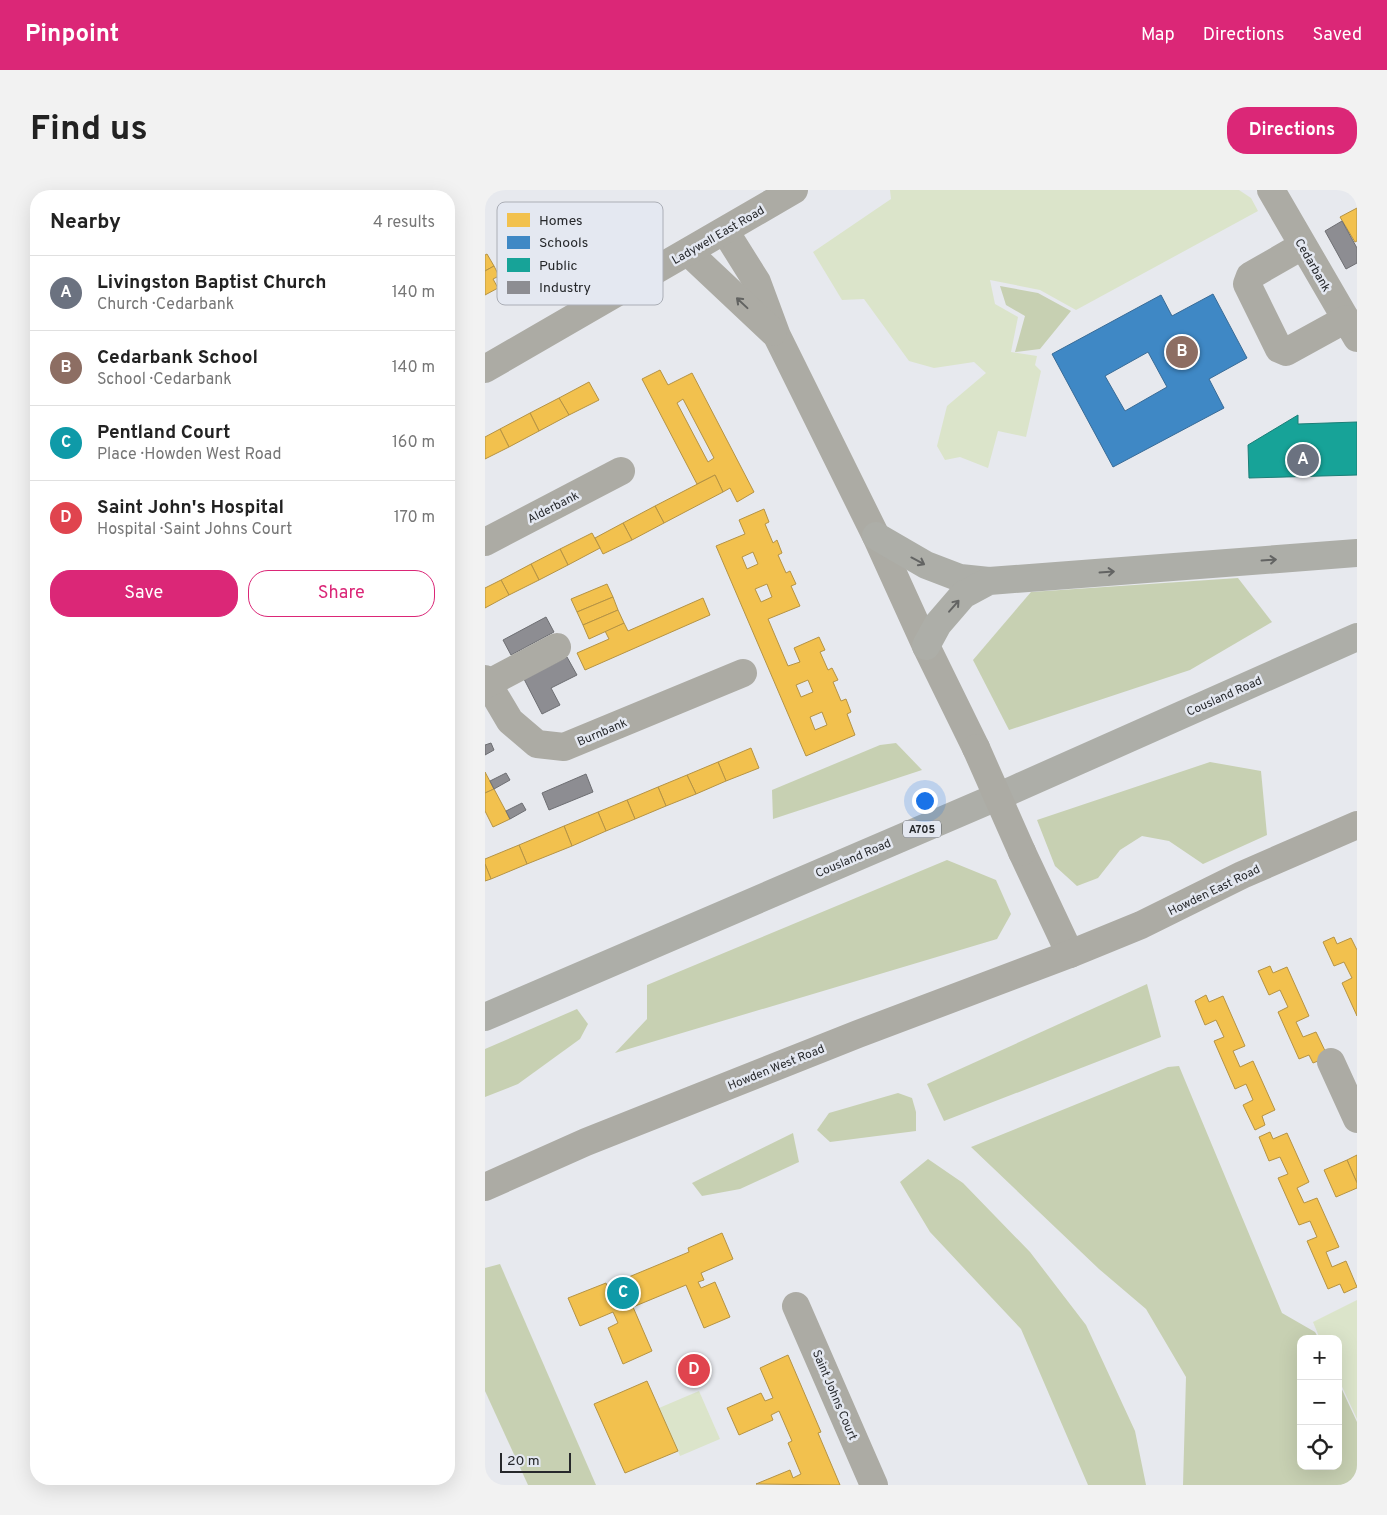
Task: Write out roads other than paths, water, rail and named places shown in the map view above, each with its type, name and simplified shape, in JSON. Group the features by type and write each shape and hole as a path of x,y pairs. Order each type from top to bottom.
{"main road":[{"path":"876,536 927,565 960,578 989,581 1357,553"},
{"path":"926,646 938,624 963,595 989,581"},
{"name":"Cousland Road","path":"485,1018 1015,789 1357,637"}],"street":[{"name":"Ladywell East Road","path":"663,266 795,190"},
{"name":"Cedarbank","path":"1271,190 1351,329"},
{"path":"725,231 757,282 777,336 876,536 1070,954"},
{"path":"1302,246 1250,276 1247,284 1279,349 1286,352 1351,329"},
{"path":"688,252 777,336"},
{"name":"Ladywell East Road","path":"485,369 596,305"},
{"name":"Alderbank","path":"485,542 621,472"},
{"path":"486,682 557,647"},
{"name":"Burnbank","path":"486,682 510,721 537,744 564,747 743,673"},
{"name":"Howden East Road","path":"1070,954 1141,925 1242,875 1357,825"},
{"name":"Howden West Road","path":"485,1187 586,1142 858,1034 1070,954"},
{"path":"1331,1062 1357,1119"},
{"name":"Saint Johns Court","path":"796,1306 874,1485"}],"place":[{"name":"Cedarbank School","path":"1182,352"},
{"name":"Livingston Baptist Church","path":"1303,460"},
{"name":"Pentland Court","path":"623,1293"},
{"name":"Saint John's Hospital","path":"694,1370"}]}
